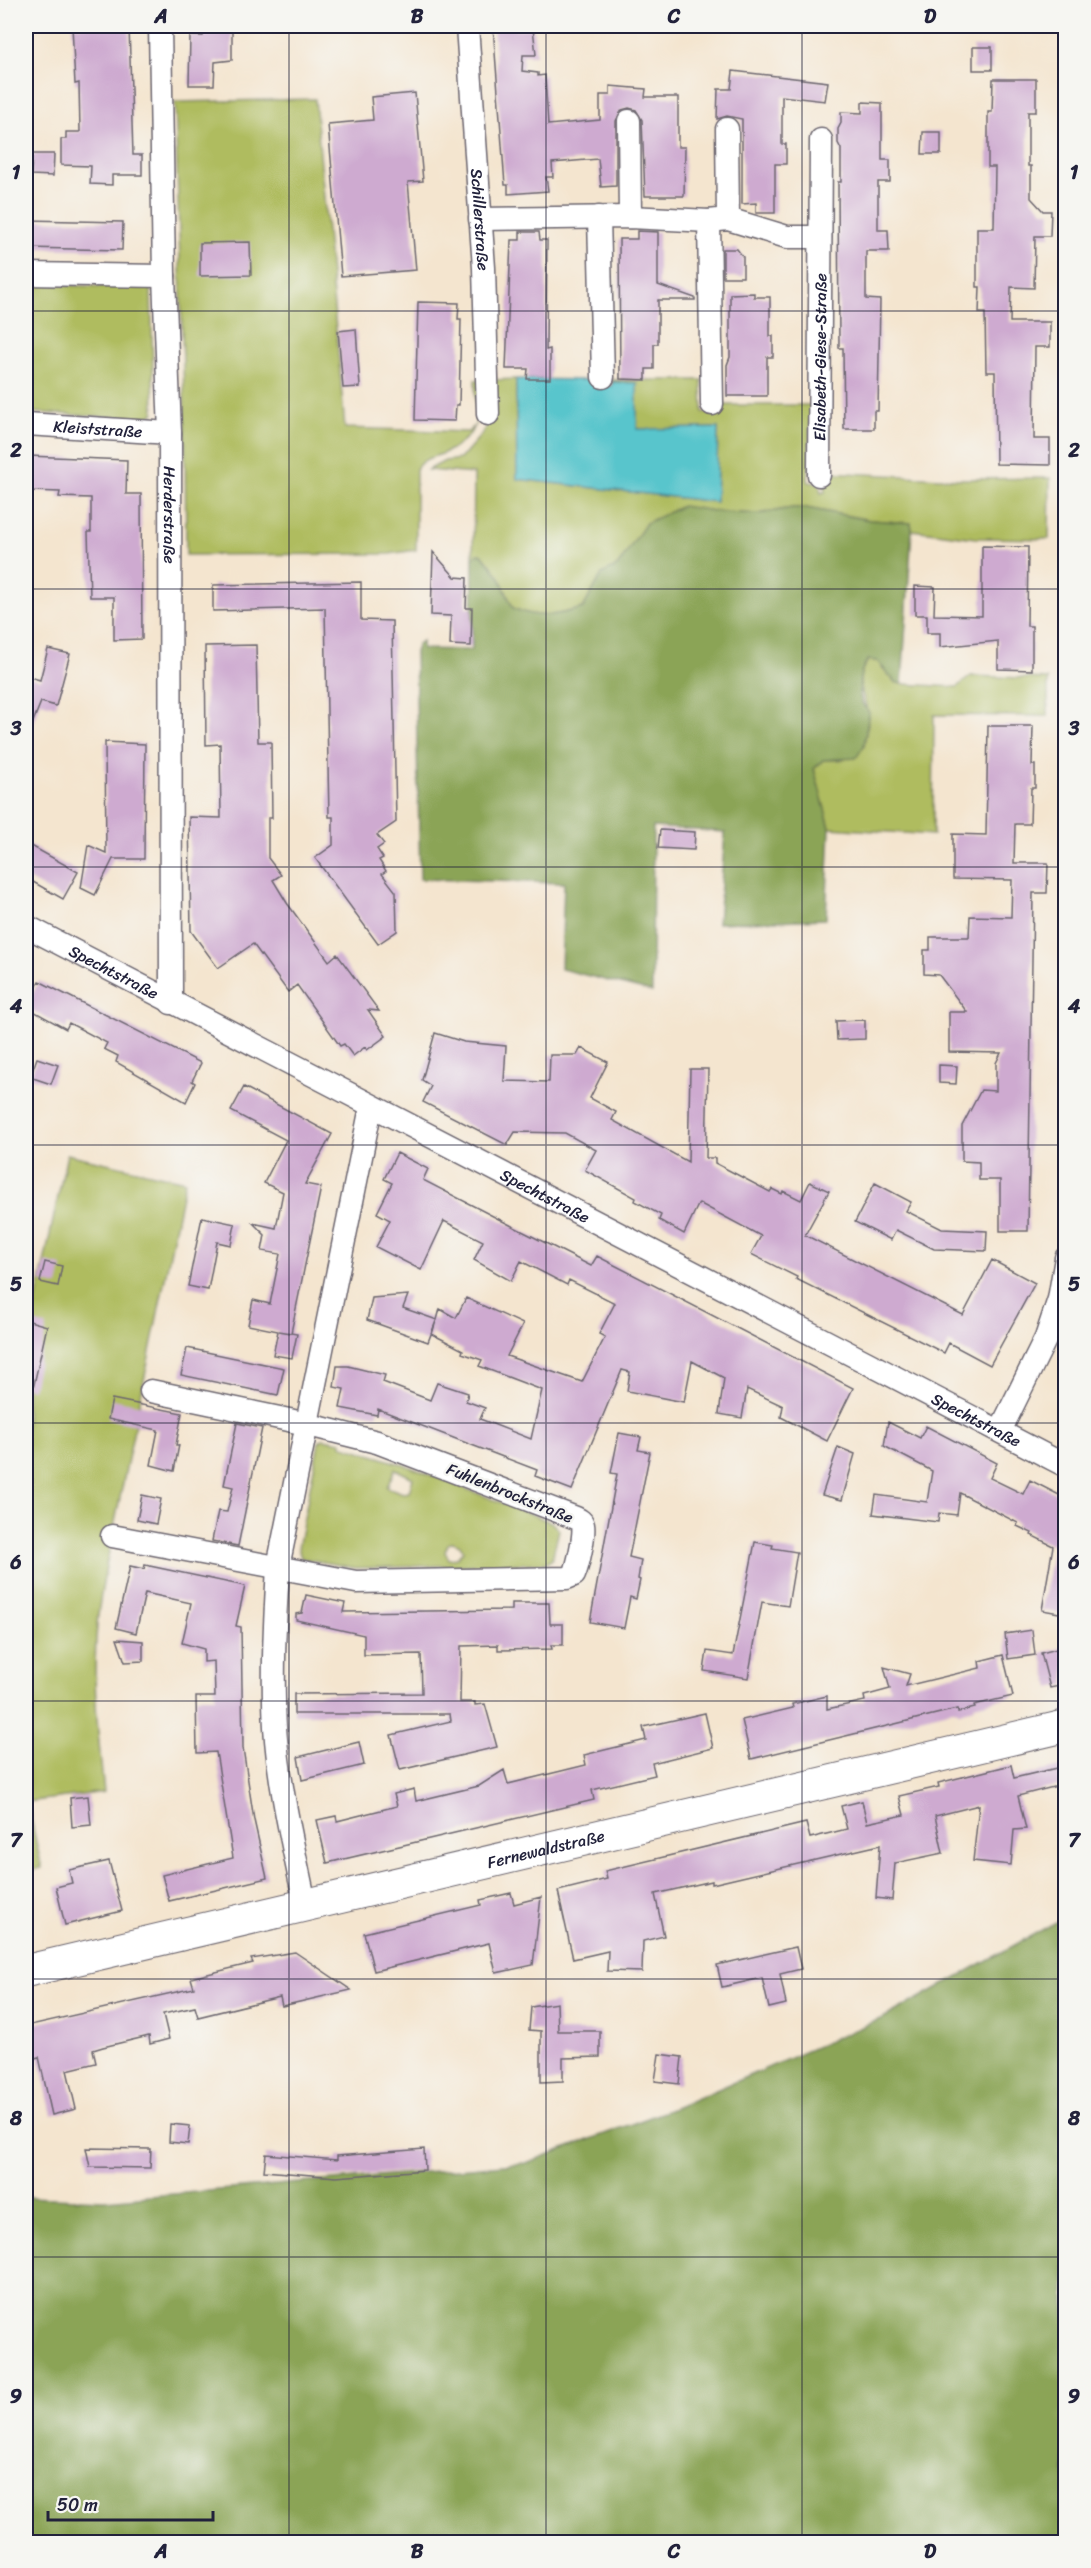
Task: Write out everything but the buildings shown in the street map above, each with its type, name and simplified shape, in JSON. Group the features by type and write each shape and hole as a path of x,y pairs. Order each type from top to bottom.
{"street":[{"name":"Herderstraße","path":"160,26 164,276 170,433 171,1003"},
{"name":"Schillerstraße","path":"467,26 480,219 488,414"},
{"path":"629,121 630,217"},
{"path":"712,404 718,220 727,129"},
{"name":"Elisabeth-Giese-Straße","path":"819,475 821,140"},
{"path":"480,219 630,217 718,220 787,237 820,237"},
{"path":"599,218 603,377"},
{"path":"26,274 164,276"},
{"name":"Kleiststraße","path":"26,424 170,433"},
{"name":"Spechtstraße","path":"26,927 1065,1466"},
{"path":"305,1904 280,1777 275,1726 274,1642 278,1567 371,1107"},
{"path":"1000,1431 1046,1338 1059,1299 1065,1258"},
{"name":"Fuhlenbrockstraße","path":"112,1536 356,1582 567,1578 574,1575 577,1568 583,1528 581,1521 576,1518 377,1442 289,1420 151,1391"},
{"name":"Fernewaldstraße","path":"26,1971 1065,1726"}],"green space":[{"path":"315,99 345,428 468,432 474,426 473,430 459,445 426,459 416,469 416,550 389,554 186,555 185,428 175,102"},
{"path":"26,284 151,288 154,413 144,419 26,412"},
{"path":"516,379 517,479 716,502 718,428 636,429 612,382 612,380 702,380 703,412 720,413 721,405 811,405 808,482 819,483 821,493 825,492 824,485 828,472 960,479 1050,478 1049,539 976,538 912,530 911,523 870,520 806,508 758,514 682,507 646,523 618,566 602,574 583,608 548,615 522,612 513,608 499,576 483,555 478,554 473,558 474,474 428,470 445,461 460,459 481,435 488,423 493,380"},
{"path":"475,380 485,380 480,412 476,423"},
{"path":"682,506 720,512 758,514 806,508 870,520 911,523 912,530 902,684 895,682 877,661 868,660 860,679 860,694 869,712 864,746 856,758 823,760 814,769 830,828 826,919 718,923 725,832 653,827 652,992 561,969 564,883 420,879 415,652 422,641 422,649 472,650 473,558 478,554 483,555 499,576 513,608 540,615 565,613 583,608 602,574 618,566 646,523"},
{"path":"869,660 877,661 895,682 902,684 957,687 971,676 1048,679 1048,716 934,715 933,835 830,828 814,769 823,760 843,760 864,746 868,715 860,676"},
{"path":"67,1154 185,1181 98,1611 95,1688 104,1792 27,1802 42,1868 26,1871 26,1348"},
{"path":"323,1439 342,1442 341,1445 410,1467 551,1522 559,1530 552,1559 546,1563 355,1568 301,1558 298,1548 319,1442","holes":["395,1469 413,1478 409,1492 403,1493 387,1487","453,1542 460,1545 463,1551 457,1558 449,1559 445,1552 448,1544"]},
{"path":"1065,1917 1065,2542 26,2542 26,2197 105,2200 526,2163 672,2109 885,2017"}],"water":[{"path":"516,379 594,380 594,386 612,386 612,382 637,383 637,429 718,428 716,502 517,479"}]}
